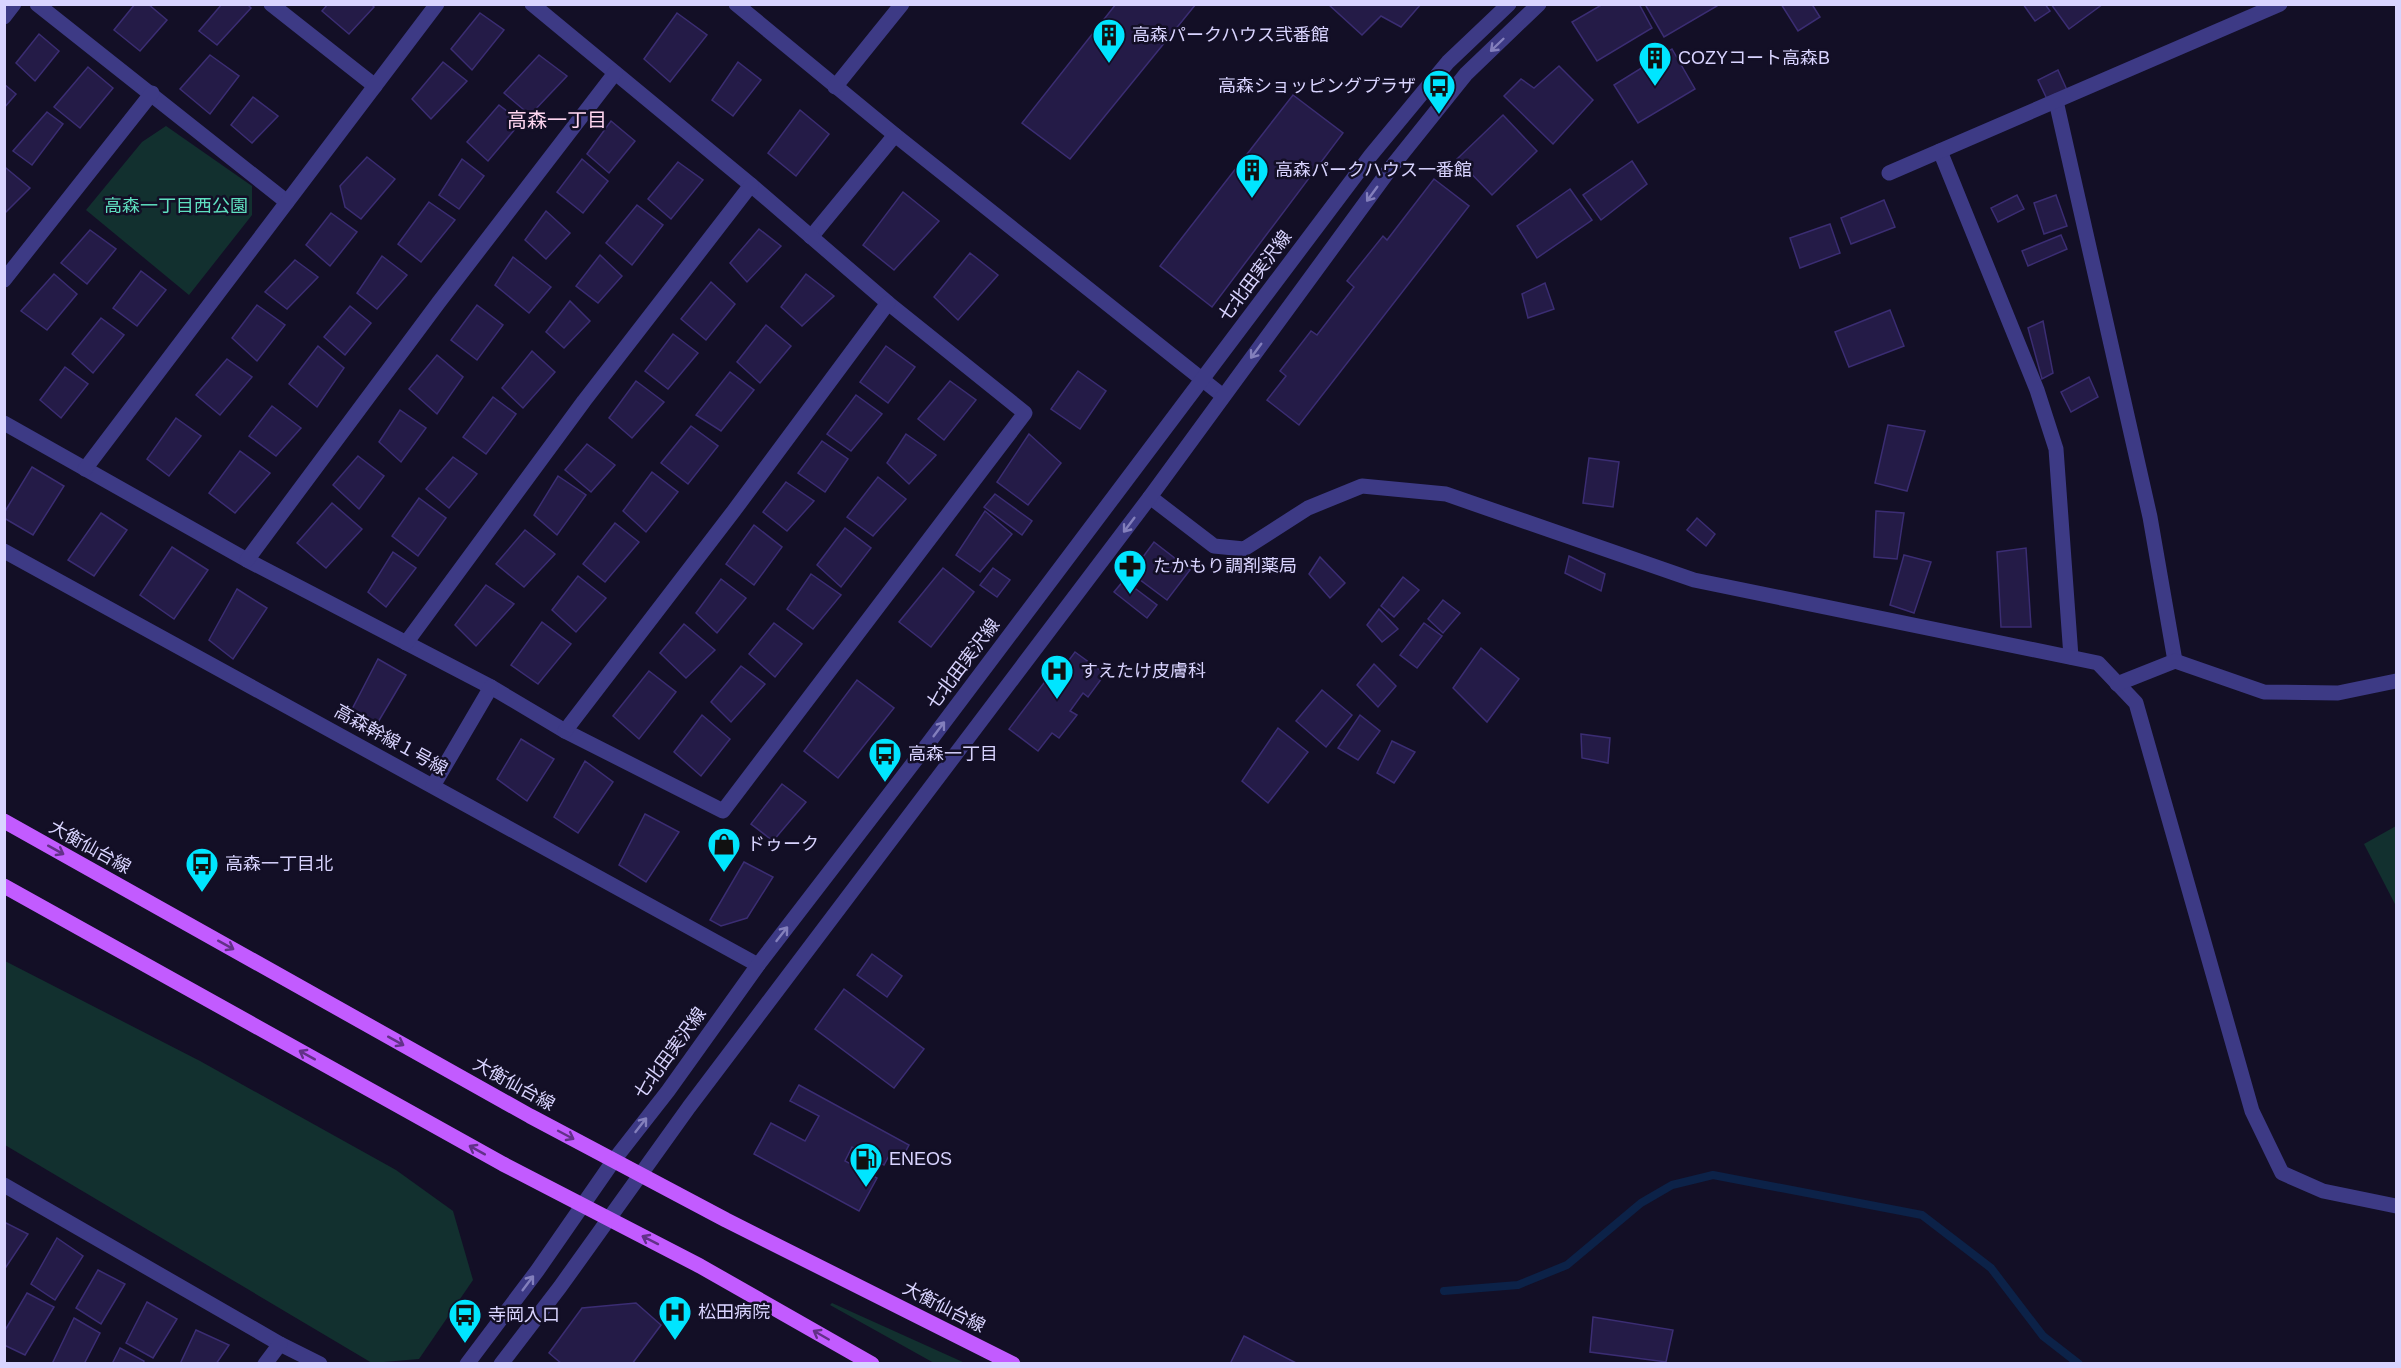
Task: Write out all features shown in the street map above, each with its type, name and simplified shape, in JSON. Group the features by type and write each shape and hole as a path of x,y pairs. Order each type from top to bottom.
{"main road":[{"name":"大衡仙台線","path":"4,821 530,1116 1013,1364"},
{"path":"4,886 503,1164 700,1266 872,1364"}],"street":[{"path":"4,17 14,4"},
{"path":"37,4 287,202"},
{"path":"271,4 375,86"},
{"path":"85,469 437,4"},
{"path":"4,423 247,560 490,687 565,731 723,811 1025,413 888,303 751,185 532,4"},
{"path":"736,4 836,87 1223,396"},
{"path":"836,87 902,4"},
{"name":"七北田実沢線","path":"467,1364 614,1160 668,1091 758,964 1371,154 1448,62 1509,4"},
{"path":"501,1364 696,1098 1150,496 1393,165 1466,74 1539,4"},
{"path":"1889,173 2280,4"},
{"path":"247,560 446,293 615,73"},
{"path":"4,280 152,93"},
{"path":"2056,100 2150,517 2175,661"},
{"path":"811,237 896,135"},
{"path":"1940,151 2037,390 2056,449 2071,657"},
{"path":"406,643 584,401 751,185"},
{"path":"565,731 733,512 888,303"},
{"path":"1150,496 1214,546 1244,549 1308,508 1362,486 1446,494 1694,580 2098,663 2136,704 2252,1111 2282,1173 2323,1191 2397,1206"},
{"name":"高森幹線１号線","path":"4,551 758,964"},
{"path":"2117,684 2175,661 2264,692 2338,693 2397,681"},
{"path":"433,786 490,687"},
{"path":"4,1185 280,1344 320,1364"},
{"path":"265,1364 280,1344"}],"green space":[{"name":"高森一丁目西公園","path":"166,126 252,186 252,215 189,295 86,210 142,142"},
{"path":"2396,826 2396,906 2364,844"},
{"path":"5,961 200,1061 396,1170 453,1211 473,1280 419,1359 372,1363 5,1145"},
{"path":"832,1303 965,1363 934,1363 830,1305"}],"building":[{"path":"135,4 148,4 167,20 140,51 114,30"},
{"path":"222,4 247,4 251,8 217,45 199,31"},
{"path":"328,4 371,4 374,7 349,34 322,11"},
{"name":"高森パークハウス弐番館","path":"1116,4 1196,4 1070,159 1022,123"},
{"path":"1328,4 1421,4 1401,27 1381,16 1362,35"},
{"path":"1603,4 1639,4 1652,28 1597,61 1572,22"},
{"path":"1649,4 1716,4 1717,6 1664,37 1646,6"},
{"path":"1781,4 1815,4 1813,6 1820,17 1798,31"},
{"path":"2023,4 2045,4 2050,11 2035,21"},
{"path":"2051,4 2103,4 2069,29"},
{"path":"480,13 504,30 472,70 451,49"},
{"path":"677,13 707,35 670,82 644,59"},
{"path":"39,34 59,51 35,81 16,63"},
{"name":"COZYコート高森B","path":"1672,49 1695,89 1638,123 1614,85"},
{"path":"210,55 239,76 210,114 180,89"},
{"path":"539,55 567,76 530,115 504,93"},
{"path":"443,62 467,81 431,119 412,99"},
{"path":"738,62 761,80 733,116 712,100"},
{"path":"1559,66 1593,100 1553,144 1504,96 1521,79 1534,88"},
{"path":"88,67 113,88 80,128 54,107"},
{"path":"2058,70 2067,90 2047,99 2038,80"},
{"path":"4,84 16,94 4,108"},
{"name":"高森パークハウス一番館","path":"1293,95 1343,133 1212,307 1160,266"},
{"path":"253,97 278,116 252,143 231,125"},
{"path":"499,105 521,122 488,161 467,142"},
{"path":"800,110 829,134 796,176 768,153"},
{"path":"47,112 63,124 32,165 13,151"},
{"path":"1503,115 1537,151 1492,195 1457,159"},
{"path":"611,121 635,141 609,173 587,154"},
{"path":"367,157 395,179 361,219 345,207 340,186"},
{"path":"462,159 484,176 459,209 439,195"},
{"path":"582,159 608,181 583,213 557,192"},
{"path":"1632,161 1647,184 1601,220 1583,195"},
{"path":"678,162 703,180 671,219 648,199"},
{"path":"6,168 30,188 4,214 4,170"},
{"path":"1434,179 1469,206 1299,425 1267,400 1286,376 1280,371 1311,331 1317,335 1354,287 1347,281 1383,236 1387,240"},
{"path":"1570,189 1592,220 1537,258 1517,226"},
{"path":"903,192 939,221 894,270 863,245"},
{"path":"2017,195 2024,209 1998,222 1991,208"},
{"path":"2056,195 2067,226 2044,234 2034,203"},
{"path":"1884,200 1895,227 1851,244 1841,218"},
{"path":"429,202 455,220 421,262 398,244"},
{"path":"637,205 663,225 632,265 606,243"},
{"path":"546,211 570,233 546,259 525,240"},
{"path":"331,213 357,232 330,266 306,245"},
{"path":"1830,224 1840,253 1800,268 1790,238"},
{"path":"759,229 781,246 747,282 730,263"},
{"path":"90,230 116,249 87,284 61,263"},
{"path":"2061,235 2067,249 2028,266 2022,251"},
{"path":"970,253 998,275 958,320 934,297"},
{"path":"600,255 622,276 598,303 576,286"},
{"path":"382,256 407,275 377,309 357,293"},
{"path":"513,257 551,287 529,313 495,285"},
{"path":"295,260 318,277 287,309 265,292"},
{"path":"141,271 166,290 137,326 113,308"},
{"path":"54,274 77,294 47,330 21,311"},
{"path":"806,274 834,296 802,326 781,307"},
{"path":"711,282 735,304 706,340 681,319"},
{"path":"1545,283 1554,309 1528,318 1522,294"},
{"path":"570,301 590,321 564,348 546,332"},
{"path":"257,305 285,325 257,361 232,338"},
{"path":"477,305 503,325 477,360 451,340"},
{"path":"350,306 371,323 345,355 324,337"},
{"path":"1890,310 1904,346 1849,367 1835,332"},
{"path":"101,318 124,335 93,373 72,354"},
{"path":"2043,321 2053,373 2042,379 2028,328"},
{"path":"766,325 791,346 760,383 737,362"},
{"path":"673,334 698,353 668,389 645,371"},
{"path":"318,346 344,368 317,407 289,384"},
{"path":"886,346 915,367 888,403 860,382"},
{"path":"532,351 555,372 523,408 502,388"},
{"path":"437,355 463,377 437,414 409,389"},
{"path":"227,359 252,377 220,415 196,395"},
{"path":"65,367 88,384 61,418 40,400"},
{"path":"1078,371 1106,391 1080,429 1051,409"},
{"path":"730,372 754,390 721,431 696,415"},
{"path":"2089,377 2098,397 2071,412 2061,392"},
{"path":"636,381 664,402 632,438 609,418"},
{"path":"950,381 976,400 944,440 918,419"},
{"path":"856,395 882,414 851,451 827,434"},
{"path":"493,397 516,414 486,454 463,437"},
{"path":"272,406 301,428 276,456 249,436"},
{"path":"400,410 426,428 401,462 379,442"},
{"path":"176,418 201,436 169,476 147,459"},
{"path":"1888,425 1925,431 1907,491 1875,483"},
{"path":"691,426 718,446 688,484 661,463"},
{"path":"906,434 936,455 909,484 887,463"},
{"path":"1029,434 1061,463 1028,505 997,482"},
{"path":"822,441 848,459 825,492 798,473"},
{"path":"587,444 615,465 591,492 565,470"},
{"path":"240,451 270,473 235,513 209,493"},
{"path":"358,456 384,476 359,509 333,485"},
{"path":"453,457 477,474 449,508 426,489"},
{"path":"1589,458 1619,462 1613,507 1583,503"},
{"path":"32,467 64,486 33,535 4,518 4,513"},
{"path":"652,472 678,492 646,532 623,511"},
{"path":"558,476 586,495 557,535 534,515"},
{"path":"878,477 906,499 873,536 847,517"},
{"path":"786,482 814,501 787,531 763,512"},
{"path":"995,494 1032,521 1022,535 984,507"},
{"path":"419,498 446,518 418,556 392,536"},
{"path":"332,503 362,529 326,568 297,543"},
{"path":"985,511 1012,534 980,572 956,555"},
{"path":"1876,511 1904,513 1897,559 1874,557"},
{"path":"101,513 127,530 94,576 68,560"},
{"path":"1697,518 1715,534 1706,546 1687,530"},
{"path":"615,523 639,542 605,582 583,564"},
{"path":"754,525 782,547 754,585 726,564"},
{"path":"845,528 871,548 841,587 817,565"},
{"path":"525,530 555,554 524,587 496,564"},
{"path":"1154,542 1190,570 1167,600 1131,573"},
{"path":"172,547 208,570 174,619 140,595"},
{"path":"2026,548 2031,627 2001,627 1997,552"},
{"path":"393,552 416,568 386,607 368,592"},
{"path":"1904,555 1931,562 1914,613 1890,605"},
{"path":"1569,556 1605,574 1601,591 1565,573"},
{"path":"1320,557 1345,583 1330,598 1309,574"},
{"path":"943,568 974,592 931,647 899,622"},
{"path":"993,568 1010,580 997,597 980,585"},
{"path":"811,574 841,595 813,629 787,609"},
{"path":"578,576 606,598 576,632 552,610"},
{"path":"1403,577 1419,590 1394,617 1381,606"},
{"path":"721,579 746,598 717,633 696,613"},
{"path":"1124,580 1157,605 1147,618 1114,592"},
{"path":"486,585 514,604 476,646 455,625"},
{"path":"237,589 267,608 233,659 209,640"},
{"path":"1443,600 1460,613 1443,633 1428,619"},
{"path":"1379,609 1398,629 1382,642 1367,625"},
{"path":"542,622 571,644 538,684 511,665"},
{"path":"774,623 802,644 775,677 749,654"},
{"path":"1424,623 1442,636 1417,668 1400,655"},
{"path":"684,624 715,650 686,678 660,653"},
{"path":"1481,648 1519,679 1487,722 1453,688"},
{"path":"1075,652 1105,674 1088,697 1083,693 1070,711 1077,715 1059,738 1052,733 1038,751 1009,729 1056,667 1061,671"},
{"path":"378,659 406,675 374,729 348,717"},
{"path":"1374,664 1396,686 1378,707 1357,685"},
{"path":"741,666 765,684 731,722 711,702"},
{"path":"649,671 676,692 639,739 613,716"},
{"path":"857,680 894,708 838,778 804,751"},
{"path":"1322,690 1352,715 1326,747 1296,721"},
{"path":"702,715 730,739 701,776 674,752"},
{"path":"1360,715 1380,731 1358,760 1338,748"},
{"path":"1278,728 1308,752 1268,803 1242,781"},
{"path":"1581,734 1610,738 1608,763 1582,758"},
{"path":"521,739 554,759 527,801 497,779"},
{"path":"1392,741 1415,752 1394,783 1377,773"},
{"path":"585,761 613,782 578,833 554,817"},
{"path":"782,784 806,802 773,841 751,824"},
{"path":"645,814 679,832 646,882 619,865"},
{"path":"744,862 773,877 747,918 721,926 710,920"},
{"path":"872,954 902,976 887,997 857,975"},
{"path":"844,989 924,1049 894,1088 815,1029"},
{"path":"799,1085 909,1145 902,1158 891,1152 884,1165 852,1147 845,1161 877,1178 859,1211 754,1154 771,1123 805,1141 819,1116 790,1101"},
{"path":"4,1222 28,1234 4,1270"},
{"path":"57,1238 83,1256 55,1300 31,1284"},
{"path":"98,1270 125,1284 101,1324 76,1308"},
{"path":"27,1293 54,1307 25,1355 4,1345 4,1332"},
{"path":"147,1302 177,1319 153,1358 126,1343"},
{"path":"636,1303 661,1325 632,1364 562,1364 549,1353 582,1308"},
{"path":"1593,1317 1673,1330 1666,1362 1590,1352"},
{"path":"74,1318 100,1333 84,1364 52,1364"},
{"path":"196,1330 229,1345 216,1364 180,1364"},
{"path":"1244,1336 1298,1364 1230,1364"},
{"path":"120,1348 144,1361 143,1364 112,1364"}],"waterway":[{"path":"1444,1291 1518,1285 1567,1265 1641,1203 1672,1185 1713,1175 1922,1215 1991,1268 2043,1336 2079,1364"}],"place":[{"name":"高森パークハウス弐番館","path":"1109,64"},
{"name":"COZYコート高森B","path":"1655,87"},
{"name":"高森ショッピングプラザ","path":"1439,115"},
{"name":"高森パークハウス一番館","path":"1252,199"},
{"name":"たかもり調剤薬局","path":"1130,595"},
{"name":"すえたけ皮膚科","path":"1057,700"},
{"name":"高森一丁目","path":"885,783"},
{"name":"ドゥーク","path":"724,873"},
{"name":"高森一丁目北","path":"202,893"},
{"name":"ENEOS","path":"866,1188"},
{"name":"松田病院","path":"675,1341"},
{"name":"寺岡入口","path":"465,1344"}],"district":[{"name":"高森一丁目","path":"557,120"}]}
